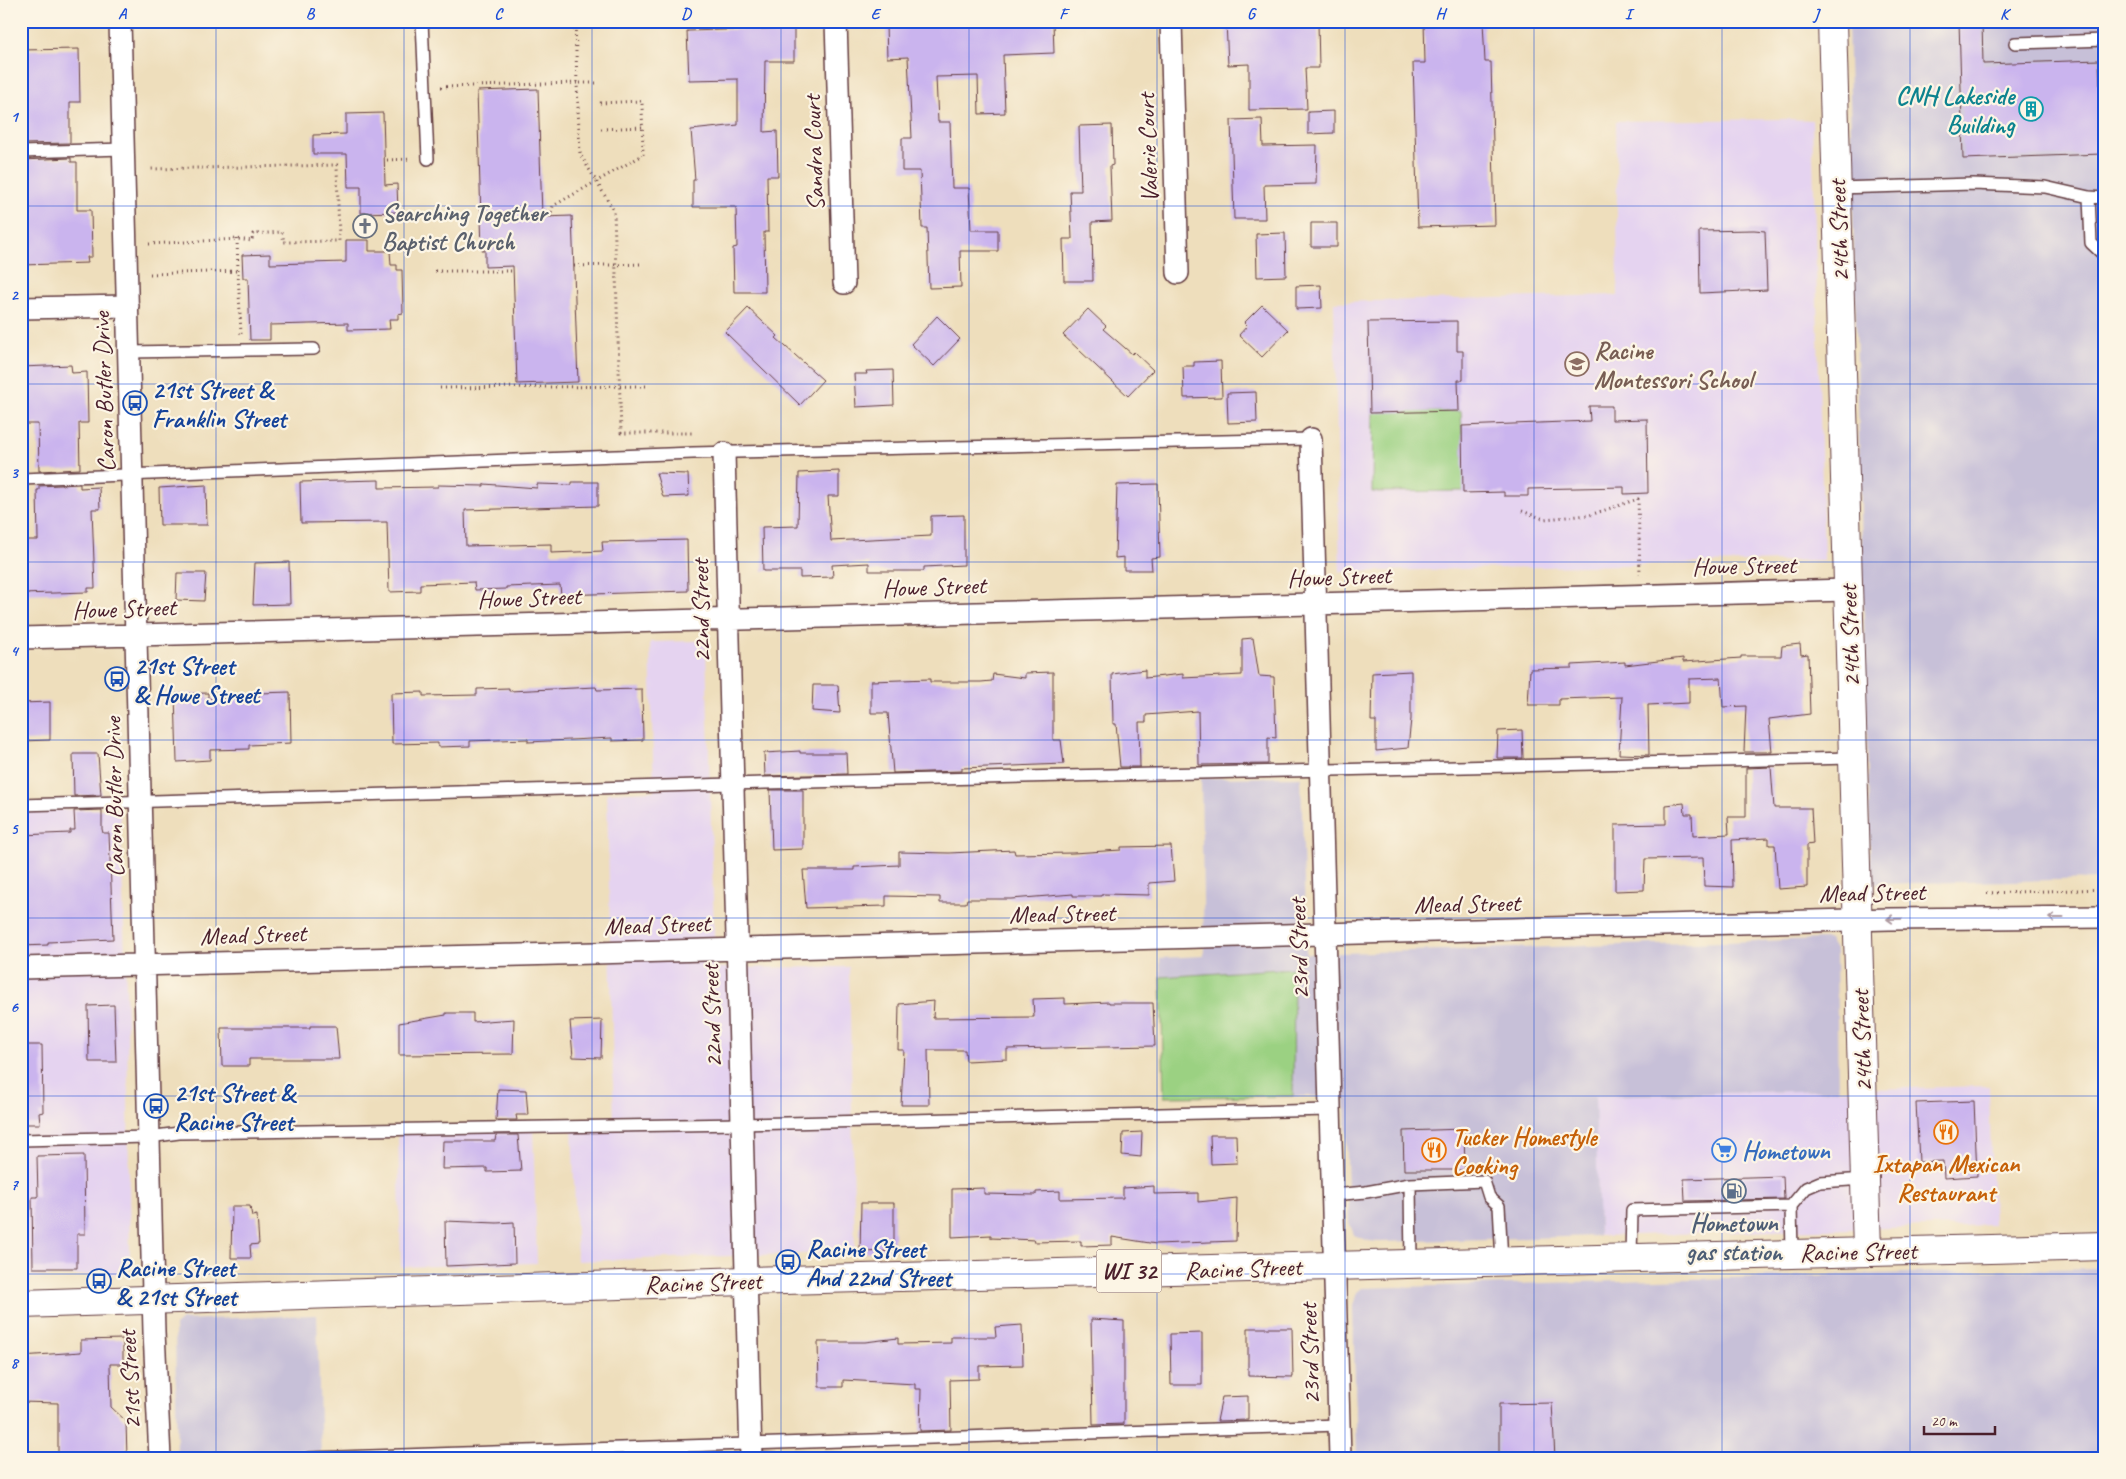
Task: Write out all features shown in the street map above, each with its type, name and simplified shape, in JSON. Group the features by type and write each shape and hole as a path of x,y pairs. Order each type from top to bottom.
{"main road":[{"name":"24th Street","path":"1832,21 1867,1251"},
{"name":"Racine Street","path":"21,1304 746,1281 2105,1246"}],"street":[{"name":"Caron Butler Drive","path":"120,21 153,1301"},
{"name":"Sandra Court","path":"836,21 844,283"},
{"name":"Valerie Court","path":"1171,21 1178,273"},
{"path":"21,308 128,306"},
{"name":"23rd Street","path":"1311,439 1340,1458"},
{"name":"22nd Street","path":"724,453 751,1450"},
{"name":"Howe Street","path":"21,638 1848,590"},
{"name":"Mead Street","path":"21,968 1857,920 2105,917"},
{"name":"21st Street","path":"153,1301 160,1458"}],"lane":[{"path":"422,21 428,159"},
{"path":"2015,43 2105,40"},
{"path":"21,152 124,149"},
{"path":"1837,188 2000,185 2044,187 2089,197 2105,198"},
{"path":"2089,197 2090,244 2105,256"},
{"path":"129,352 314,349"},
{"path":"21,479 693,453 1311,439"},
{"path":"21,805 733,784 1853,758"},
{"path":"21,1140 149,1137 179,1133 742,1124 1330,1110"},
{"path":"1792,1253 1791,1206 1806,1188 1820,1182 1865,1179"},
{"path":"1332,1195 1366,1192 1410,1184 1484,1181 1489,1197 1499,1206 1502,1261"},
{"path":"1410,1184 1411,1263"},
{"path":"1631,1257 1632,1210 1791,1206"},
{"path":"309,1458 751,1450 1339,1425"}],"path":[{"path":"575,21 580,154 614,211 622,433 692,433 693,453"},
{"path":"425,88 598,83"},
{"path":"550,217 553,206 643,155 642,100 599,103"},
{"path":"601,129 643,127"},
{"path":"387,160 428,159"},
{"path":"149,244 237,239 252,241 253,234 282,232 284,242 339,241 337,165 151,169"},
{"path":"237,239 242,350"},
{"path":"574,266 642,264"},
{"path":"150,274 238,270"},
{"path":"435,271 513,271"},
{"path":"440,388 647,386"},
{"path":"1522,511 1544,519 1590,515 1638,500 1640,595"},
{"path":"1980,893 2105,890"}],"shaded area":[{"path":"1848,21 2105,21 2105,879 1871,884"},
{"name":"Racine Montessori School","path":"1812,120 1824,560 1340,572 1334,302 1618,295 1616,121"},
{"path":"650,642 703,642 706,650 715,968 849,967 855,1252 577,1261 572,1126 614,1125 607,793 654,791"},
{"path":"1301,777 1306,954 1829,939 1836,952 1838,1090 1595,1096 1599,1236 1380,1242 1369,1241 1354,1235 1349,1222 1345,1096 1164,1097 1160,958 1204,956 1201,778"},
{"path":"120,809 127,1017 130,1264 127,1272 121,1274 21,1277 21,810"},
{"path":"1989,1086 1993,1225 1599,1236 1594,1096"},
{"path":"533,1127 537,1263 401,1267 398,1131"},
{"path":"2105,1268 2105,1458 1357,1458 1353,1306 1357,1292 1363,1288"},
{"path":"317,1315 321,1458 177,1458 175,1326 182,1320"}],"green space":[{"path":"1461,411 1465,491 1372,492 1373,412"},
{"path":"1294,968 1293,1096 1164,1097 1161,977"}],"building":[{"path":"951,21 969,21 970,23 1053,22 1054,53 1003,55 1005,113 979,114 978,76 936,77 938,122 950,122 952,188 969,188 971,230 998,230 998,251 960,251 961,287 929,288 927,228 922,228 920,171 902,171 902,138 912,138 908,57 887,58 886,25 950,23"},
{"path":"1226,21 1318,22 1319,68 1305,68 1307,109 1249,110 1249,64 1228,65"},
{"path":"1424,21 1483,21 1485,62 1491,62 1495,225 1418,227 1413,63 1425,63"},
{"name":"CNH Lakeside Building","path":"1959,21 1982,21 1983,64 2099,60 2102,154 1963,159"},
{"path":"794,28 794,61 765,61 764,132 777,131 778,176 767,176 768,232 764,232 765,292 734,292 733,248 737,247 736,207 693,207 693,180 695,180 691,130 738,125 738,79 689,80 687,31"},
{"path":"79,49 80,102 70,102 70,143 21,144 21,50"},
{"path":"538,89 542,217 572,216 578,382 517,384 513,266 485,267 485,250 482,250 477,91"},
{"path":"1334,111 1334,133 1308,134 1308,112"},
{"path":"383,113 385,185 397,184 398,212 361,213 361,187 348,187 347,154 313,154 313,135 346,134 346,114"},
{"path":"1262,119 1263,146 1317,145 1316,184 1264,185 1265,219 1234,219 1231,120"},
{"path":"1112,125 1113,165 1110,166 1112,221 1092,222 1093,281 1064,281 1063,239 1072,239 1070,191 1081,191 1079,126"},
{"path":"71,158 71,162 77,162 77,210 91,210 92,257 87,257 88,263 21,265 21,160"},
{"path":"1311,223 1337,223 1337,247 1311,247"},
{"path":"1699,231 1765,231 1767,290 1700,293"},
{"path":"1285,233 1286,276 1257,277 1256,234"},
{"name":"Searching Together Baptist Church","path":"346,240 369,240 369,251 390,251 391,265 397,265 397,270 402,270 403,313 398,314 398,319 389,319 390,329 348,330 348,323 270,325 270,340 250,340 248,278 243,278 242,255 270,254 270,264 346,262"},
{"path":"1321,285 1322,308 1296,309 1296,286"},
{"path":"1262,305 1288,330 1262,357 1239,335 1247,326 1244,323"},
{"path":"748,308 778,336 776,338 823,380 800,405 725,332"},
{"path":"1088,309 1106,326 1103,329 1132,354 1134,352 1153,370 1128,396 1063,335"},
{"path":"937,316 960,339 934,366 911,344"},
{"path":"1457,321 1457,351 1463,351 1463,380 1458,380 1459,411 1370,413 1368,322"},
{"path":"1221,361 1222,397 1184,398 1183,366 1194,366 1194,362"},
{"path":"71,365 72,373 87,372 88,423 79,423 80,469 39,471 38,424 21,424 21,367"},
{"path":"893,370 894,405 856,407 854,374 867,374 866,371"},
{"path":"1256,392 1257,422 1228,423 1227,393"},
{"path":"1589,406 1612,406 1612,420 1647,419 1648,493 1624,494 1624,487 1528,489 1528,496 1504,496 1504,492 1463,493 1462,426 1590,421"},
{"path":"839,471 839,496 828,496 831,541 931,536 931,516 964,515 964,565 924,567 924,571 869,571 869,563 832,565 833,577 800,578 800,571 763,571 762,527 798,526 799,473"},
{"path":"656,473 688,474 689,496 663,497"},
{"path":"379,480 379,488 438,487 438,485 484,486 484,484 537,488 537,484 572,485 572,482 598,482 598,506 465,510 466,546 551,544 551,553 603,551 602,542 687,540 688,591 561,595 560,585 475,590 474,582 420,584 420,591 389,592 387,522 301,523 300,482"},
{"path":"80,484 80,488 99,487 100,509 92,509 95,588 88,588 88,592 21,594 21,540 38,540 37,490 39,490 39,486"},
{"path":"1158,484 1160,557 1151,558 1152,570 1124,570 1124,557 1115,558 1117,485"},
{"path":"206,485 207,525 160,525 159,488"},
{"path":"289,562 290,604 253,605 255,563"},
{"path":"177,573 206,573 204,601 176,600"},
{"path":"1253,638 1259,676 1274,677 1276,738 1268,737 1268,764 1199,765 1198,711 1146,715 1146,722 1139,722 1140,767 1120,767 1116,724 1113,724 1112,674 1145,670 1145,678 1183,674 1183,678 1242,675 1242,639"},
{"path":"1800,644 1801,655 1808,654 1810,714 1769,719 1772,752 1744,752 1746,706 1723,707 1721,678 1689,679 1689,703 1648,705 1649,755 1619,754 1622,697 1559,699 1559,705 1528,705 1530,669 1572,668 1572,665 1625,662 1625,665 1683,658 1683,662 1741,658 1741,656 1781,656 1782,646"},
{"path":"1411,671 1411,719 1408,748 1376,751 1376,721 1371,721 1372,673"},
{"path":"1053,672 1053,740 1061,740 1064,764 962,768 962,771 893,773 888,713 871,713 871,681 930,679 930,682 981,682 992,681 993,674 1025,678 1025,673"},
{"path":"813,685 838,685 840,713 812,711"},
{"path":"596,687 597,690 642,689 643,740 612,741 612,738 528,742 528,739 470,741 470,746 438,747 438,743 392,744 391,693 423,692 423,696 477,695 477,689 509,688 509,691"},
{"path":"290,692 291,743 249,745 249,749 210,750 210,760 177,762 175,694 208,693 208,699 259,697 259,693"},
{"path":"50,702 50,740 21,741 21,703"},
{"path":"1522,730 1523,758 1497,758 1498,731"},
{"path":"800,751 800,753 846,753 847,774 765,776 764,753"},
{"path":"73,754 98,754 101,795 74,796"},
{"path":"1771,767 1774,808 1811,808 1813,844 1807,845 1807,887 1778,889 1775,845 1769,845 1769,838 1732,840 1733,887 1704,886 1703,858 1645,859 1644,890 1615,891 1615,825 1666,824 1666,805 1684,803 1685,814 1692,814 1693,836 1729,834 1728,817 1746,817 1746,768"},
{"path":"770,790 803,790 803,849 772,850"},
{"path":"102,810 103,833 109,833 113,939 48,942 48,945 21,946 21,835 70,833 70,830 75,830 74,811"},
{"path":"1171,846 1174,881 1149,883 1149,895 1102,894 1102,896 1073,896 1073,894 1011,899 967,899 966,903 940,903 940,897 886,896 886,906 806,908 803,870 854,870 854,867 899,865 899,852 949,853 1014,850 1015,854 1073,853 1121,850 1121,847"},
{"path":"1065,998 1065,1004 1153,1003 1155,1046 1007,1049 1007,1059 966,1061 965,1050 928,1050 929,1105 901,1105 904,1050 898,1050 899,1004 934,1001 933,1018 1034,1017 1033,999"},
{"path":"114,1005 116,1062 89,1062 88,1006"},
{"path":"446,1013 473,1013 473,1022 514,1019 513,1054 399,1055 399,1023 446,1015"},
{"path":"602,1020 601,1058 573,1057 570,1021"},
{"path":"310,1026 336,1026 339,1059 249,1059 249,1066 222,1066 221,1028 310,1028"},
{"path":"21,1045 42,1045 43,1112 39,1113 40,1124 21,1124"},
{"path":"498,1089 526,1090 528,1115 516,1115 517,1120 496,1120"},
{"name":"Ixtapan Mexican Restaurant","path":"1974,1101 1977,1176 1944,1178 1943,1161 1919,1162 1916,1103"},
{"name":"Tucker Homestyle Cooking","path":"1464,1129 1465,1170 1404,1170 1403,1131"},
{"path":"1142,1132 1141,1157 1122,1155 1123,1133"},
{"path":"496,1135 518,1135 521,1171 487,1172 487,1168 442,1169 443,1141 495,1141"},
{"path":"1210,1135 1236,1135 1237,1163 1211,1164"},
{"path":"84,1155 85,1234 77,1234 77,1268 33,1268 32,1197 38,1197 37,1156"},
{"name":"Hometown gas station","path":"1783,1176 1784,1199 1685,1201 1684,1179"},
{"path":"1154,1186 1154,1194 1198,1193 1198,1202 1237,1198 1236,1241 1156,1244 1112,1237 1112,1245 1081,1246 1081,1241 1034,1242 1035,1240 991,1238 991,1235 952,1237 952,1189 984,1188 984,1194 1036,1195 1036,1192 1060,1191 1060,1199 1123,1198 1123,1188"},
{"path":"861,1203 894,1203 894,1251 860,1252"},
{"path":"232,1206 250,1206 252,1216 257,1215 259,1244 250,1245 251,1258 231,1258"},
{"path":"445,1221 514,1222 515,1263 446,1266"},
{"path":"1091,1319 1124,1321 1124,1424 1093,1425"},
{"path":"1022,1325 1023,1365 979,1366 979,1379 950,1380 951,1430 920,1431 921,1389 915,1389 915,1384 843,1380 843,1387 819,1387 818,1342 865,1342 898,1338 898,1344 951,1343 951,1337 996,1337 995,1327"},
{"path":"1248,1328 1292,1328 1293,1377 1248,1376"},
{"path":"1202,1333 1202,1385 1171,1385 1170,1334"},
{"path":"123,1339 123,1364 110,1364 111,1407 126,1421 127,1458 58,1458 58,1403 21,1402 21,1356 81,1352 81,1340"},
{"path":"1248,1396 1248,1420 1217,1421 1222,1397"},
{"path":"1552,1403 1555,1458 1499,1458 1499,1404"}],"place":[{"name":"CNH Lakeside Building","path":"2031,109"},
{"name":"Searching Together Baptist Church","path":"365,226"},
{"name":"Racine Montessori School","path":"1577,364"},
{"name":"21st Street & Franklin Street","path":"135,403"},
{"name":"21st Street & Howe Street","path":"117,679"},
{"name":"21st Street & Racine Street","path":"156,1106"},
{"name":"Ixtapan Mexican Restaurant","path":"1946,1132"},
{"name":"Tucker Homestyle Cooking","path":"1434,1150"},
{"name":"Hometown","path":"1724,1150"},
{"name":"Hometown gas station","path":"1734,1191"},
{"name":"Racine Street And 22nd Street","path":"788,1262"},
{"name":"Racine Street & 21st Street","path":"99,1281"}]}
